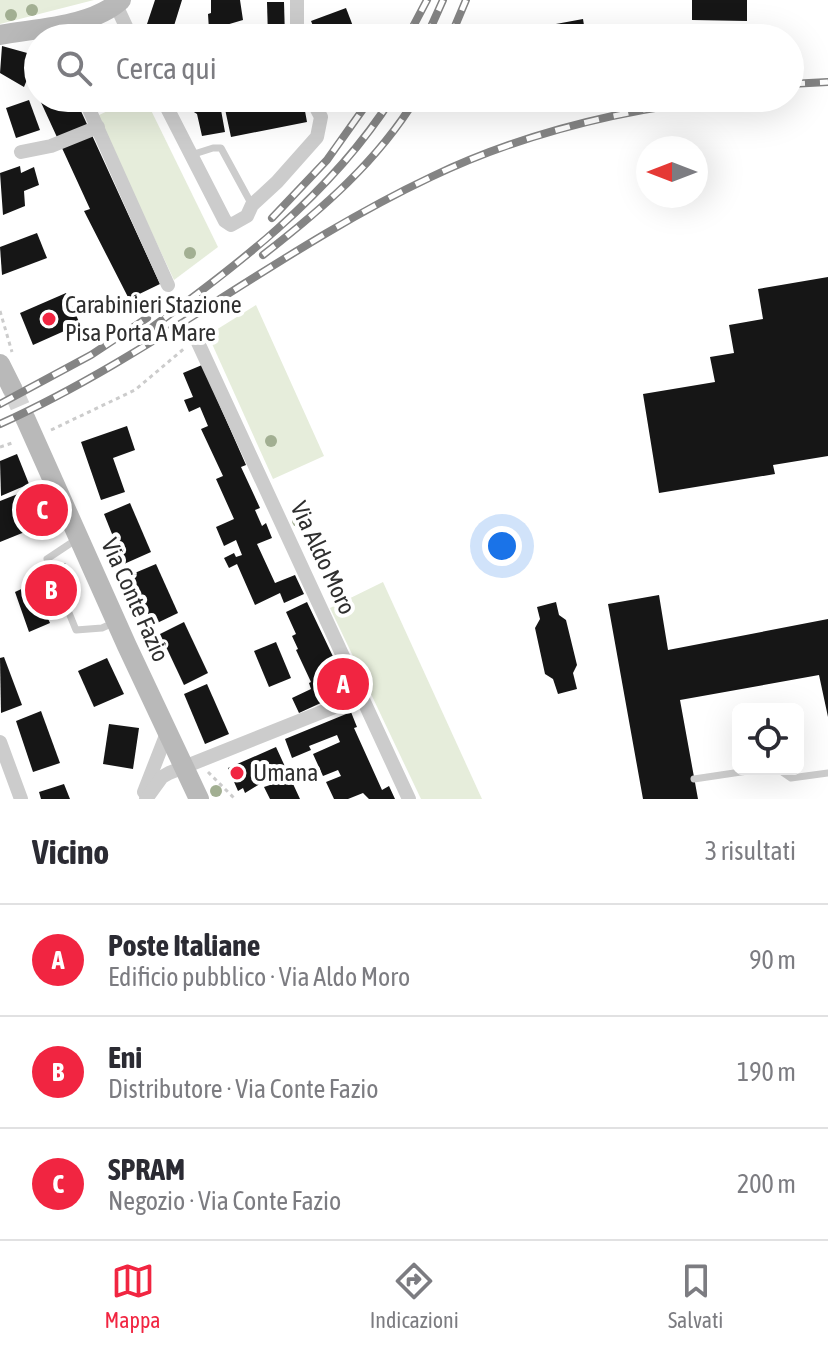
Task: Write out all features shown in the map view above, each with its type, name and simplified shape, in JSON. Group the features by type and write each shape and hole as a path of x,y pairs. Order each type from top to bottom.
{"main road":[{"path":"71,24 118,2"},
{"path":"0,35 24,34"},
{"name":"Via Conte Fazio","path":"26,420 167,733 199,767 199,799"}],"street":[{"path":"297,0 297,24"},
{"path":"118,2 127,24"},
{"path":"91,112 168,285"},
{"path":"169,112 228,224 235,224 247,216 252,205 317,137 321,117 318,112"},
{"path":"21,152 51,146 98,127"},
{"name":"Via Aldo Moro","path":"195,338 409,799"},
{"path":"143,799 162,777 199,767 362,696"},
{"path":"143,799 167,733"},
{"path":"0,742 21,799"}],"lane":[{"path":"191,155 221,148 252,205"},
{"path":"79,538 47,559 76,630 102,628 116,622"},
{"path":"694,779 732,773"},
{"path":"787,775 791,778 828,773"}],"path":[{"path":"0,311 7,374"},
{"path":"47,432 135,390 195,338"},
{"path":"199,767 235,799"}],"green space":[{"path":"0,0 94,0 0,24"},
{"path":"105,112 152,112 218,247 174,280 97,116"},
{"path":"256,305 324,456 273,479 208,335"},
{"path":"383,582 482,799 421,799 330,608"}],"building":[{"path":"155,0 182,0 175,24 147,24"},
{"path":"211,0 240,0 243,20 229,24 209,24 208,14 211,13"},
{"path":"692,0 747,0 747,21 692,20"},
{"path":"267,2 284,2 285,24 268,24"},
{"path":"346,8 352,24 312,24 311,21"},
{"path":"583,19 584,24 556,24"},
{"path":"2,46 24,52 24,87 0,73"},
{"path":"24,102 24,112 33,112 40,130 16,138 6,108"},
{"path":"45,112 81,112 160,284 129,299 84,211 90,209"},
{"path":"194,112 221,112 225,132 202,136"},
{"path":"226,112 305,112 307,122 231,137"},
{"path":"20,166 21,173 34,167 39,185 24,191 25,206 3,215 0,173"},
{"path":"37,233 47,258 2,275 0,247"},
{"path":"828,277 828,456 773,465 775,474 659,493 643,394 715,382 710,357 734,353 729,325 763,319 758,289"},
{"name":"Carabinieri Stazione Pisa Porta A Mare","path":"66,293 80,324 33,345 20,313"},
{"path":"202,365 246,465 241,467 260,508 255,510 262,526 266,523 272,538 257,544 275,583 295,575 304,594 284,603 280,593 255,605 237,564 229,568 224,558 234,553 236,557 242,555 236,540 224,546 216,527 234,519 216,479 223,476 201,429 208,426 200,407 189,412 184,400 193,397 183,373"},
{"path":"127,426 135,450 113,458 125,492 101,500 81,442"},
{"path":"17,454 29,484 1,496 0,461"},
{"path":"33,488 47,523 0,542 0,501"},
{"path":"130,503 151,552 124,564 104,514"},
{"path":"65,563 80,597 45,612 50,623 29,632 15,592 32,584 30,579"},
{"path":"156,564 178,613 153,625 130,575"},
{"path":"659,595 668,650 828,619 828,717 819,675 680,700 698,799 643,799 608,604"},
{"path":"307,602 349,690 299,713 292,698 311,689 311,682 296,650 292,636 296,634 286,612"},
{"path":"556,602 559,615 566,620 577,665 573,673 577,689 558,694 553,679 545,674 535,628 540,619 537,607"},
{"path":"184,622 208,673 184,685 160,634"},
{"path":"276,642 291,678 269,687 254,651"},
{"path":"4,657 22,705 1,713 0,658"},
{"path":"107,658 124,694 94,707 78,671"},
{"path":"207,684 229,734 205,744 184,694"},
{"path":"41,711 60,763 33,772 16,721"},
{"path":"351,712 357,727 354,728 382,790 389,786 395,799 369,799 363,793 348,799 334,799 326,782 341,776 338,770 323,776 313,754 340,742 337,735 309,746 311,750 292,758 285,739"},
{"path":"109,724 139,728 133,769 103,764"},
{"path":"276,747 300,799 270,799 264,787 270,785 268,779 245,793 243,788 238,791 228,768"},
{"path":"64,784 70,799 41,799 39,792"}],"tunnel":[{"path":"12,388 26,420"}],"railway":[{"path":"414,24 427,0"},
{"path":"432,24 443,0"},
{"path":"456,24 466,0"},
{"path":"804,83 828,82"},
{"path":"272,218 327,160 361,112"},
{"path":"140,336 278,229 340,167 382,112"},
{"path":"263,255 347,183 384,143 407,112"},
{"path":"0,424 110,367 322,236 431,177 539,135 634,112"},
{"path":"0,404 91,355 147,318"}],"place":[{"name":"Carabinieri Stazione Pisa Porta A Mare","path":"49,319"},
{"name":"SPRAM","path":"42,510"},
{"name":"Eni","path":"51,590"},
{"name":"Poste Italiane","path":"343,684"},
{"name":"Umana","path":"237,773"}]}
